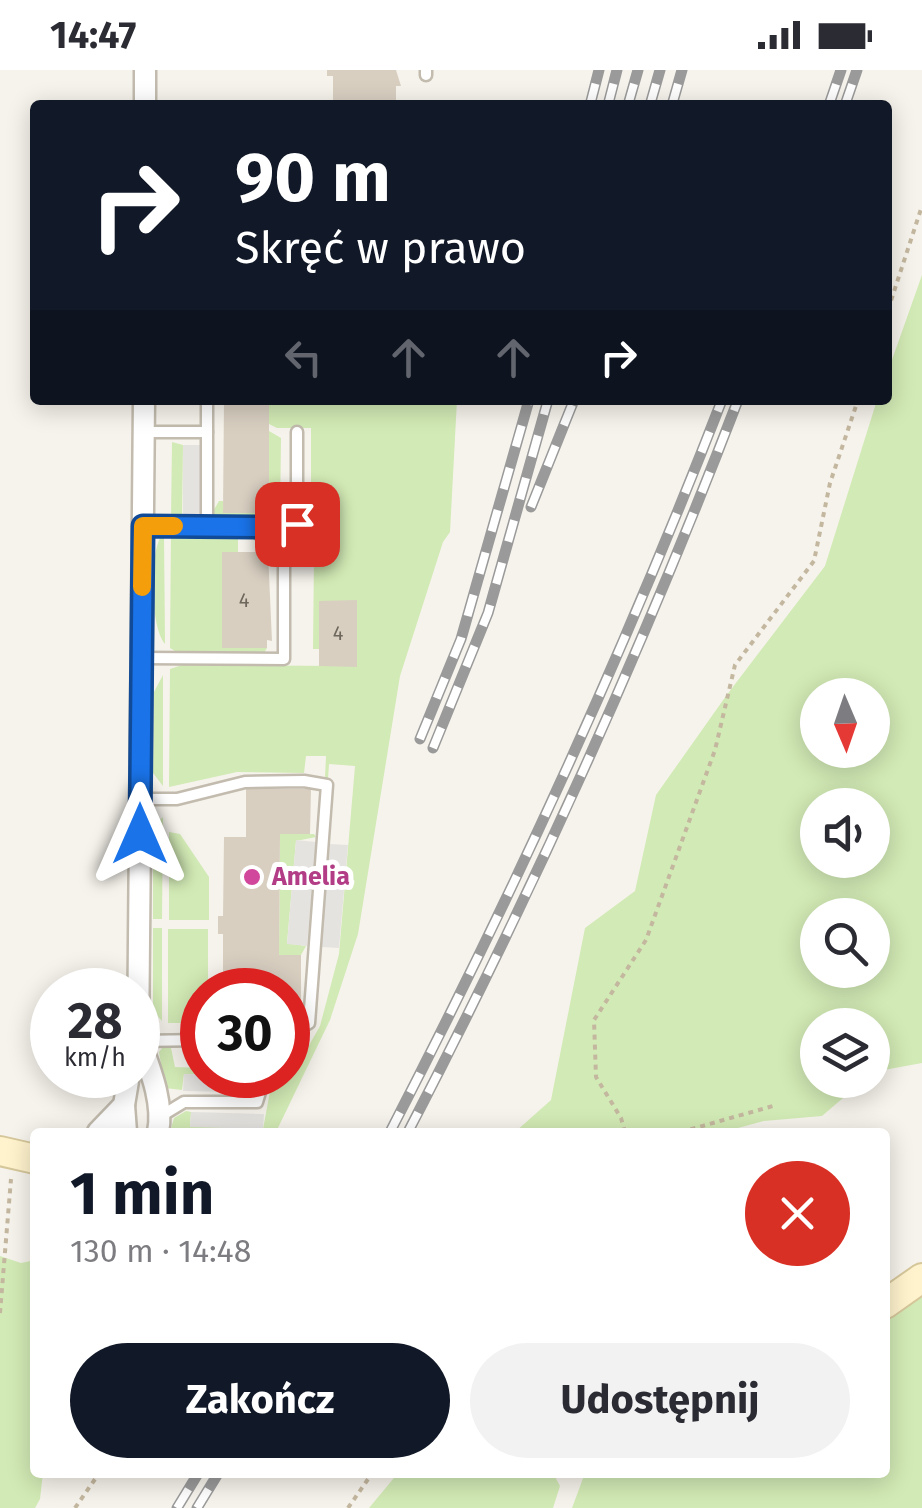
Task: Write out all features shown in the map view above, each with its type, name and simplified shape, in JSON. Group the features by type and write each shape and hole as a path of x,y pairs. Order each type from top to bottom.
{"street":[{"path":"145,70 145,100"},
{"path":"139,968 144,405"},
{"path":"125,1098 126,1128"},
{"path":"155,1098 159,1125"},
{"path":"102,1128 124,1106"},
{"path":"890,1300 922,1278"}],"lane":[{"path":"207,405 207,526"},
{"path":"144,432 206,432"},
{"path":"143,526 297,524 297,432"},
{"path":"142,658 284,659 284,561 250,527"},
{"path":"140,799 176,799 246,782 304,781 327,785 310,1011"},
{"path":"159,1125 184,1102 257,1102 258,1098"}],"path":[{"path":"892,298 922,206"},
{"path":"624,1128 596,1077 594,1020 646,940 715,750 735,665 814,562 830,484 856,405"},
{"path":"694,1128 774,1106"},
{"path":"0,1313 16,1155"},
{"path":"75,1508 96,1478"},
{"path":"348,1508 369,1478"}],"green space":[{"path":"922,275 922,1063 890,1069 890,1008 800,1008 800,1098 843,1098 822,1116 764,1121 738,1128 520,1128 551,1100 585,928 635,891 656,795 825,566 875,405 892,405 892,360"},
{"path":"269,405 457,405 450,532 443,542 400,676 358,934 330,1020 310,1061 310,1044 320,1026 339,954 355,766 329,764 328,779 326,756 306,756 304,773 237,772 169,787 170,669 182,665 357,666 357,601 319,601 319,649 313,649 314,556 294,555 272,535 311,532 311,428 277,428 269,424"},
{"path":"269,431 281,438 280,517 272,522 218,521 212,513 219,501 223,501 223,513 269,513"},
{"path":"172,442 183,445 182,521 171,521"},
{"path":"171,531 238,531 238,552 222,553 222,647 267,648 264,653 180,654 170,648"},
{"path":"164,533 165,644 156,622 153,587 155,554"},
{"path":"163,675 163,786 153,773 154,692"},
{"path":"163,817 162,919 153,919 153,836 155,825"},
{"path":"169,832 180,834 209,877 209,920 169,920"},
{"path":"280,834 316,837 296,841 287,943 306,946 301,955 279,955"},
{"path":"153,928 162,928 162,1021 160,968 153,968"},
{"path":"168,929 208,929 208,968 180,968 180,1023 168,1023"},
{"path":"171,1048 175,1067 180,1067 180,1090 165,1088 160,1051"},
{"path":"269,1098 292,1098 278,1128 263,1128"},
{"path":"191,1112 190,1126 239,1128 171,1128 174,1118"},
{"path":"0,1256 21,1263 30,1261 30,1478 42,1478 35,1508 0,1508"},
{"path":"922,1291 922,1508 572,1508 583,1478 890,1478 890,1312"},
{"path":"394,1478 556,1478 560,1486 553,1508 369,1508"}],"shaded area":[{"path":"183,445 200,445 200,519 183,519"},
{"path":"296,840 316,842 307,946 287,944"},
{"path":"330,844 348,845 339,948 321,947"},
{"path":"191,1112 264,1114 263,1128 190,1127"}],"building":[{"path":"327,70 396,70 401,86 396,86 396,100 333,100 333,76 327,76"},
{"path":"224,405 269,405 269,513 223,513"},
{"path":"222,552 268,552 272,641 267,640 267,648 222,648"},
{"path":"357,600 357,667 319,666 319,601"},
{"name":"Amelia","path":"246,789 311,789 310,834 280,834 279,955 301,955 301,968 223,968 223,934 218,934 218,916 223,916 224,837 246,837"}],"railway":[{"path":"591,100 599,70"},
{"path":"609,100 617,70"},
{"path":"629,100 638,70"},
{"path":"651,100 660,70"},
{"path":"673,100 682,70"},
{"path":"831,100 841,70"},
{"path":"847,100 857,70"},
{"path":"420,739 461,639 528,405"},
{"path":"433,748 488,613 547,405"},
{"path":"531,507 572,405"},
{"path":"392,1128 566,771 720,405"},
{"path":"410,1128 583,771 736,405"},
{"path":"177,1508 195,1478"},
{"path":"197,1508 215,1478"}],"slow traffic":[{"path":"142,587 143,526 174,526"}],"place":[{"name":"Amelia","path":"252,877"}],"route":[{"path":"140,834 143,526 297,524"}]}
